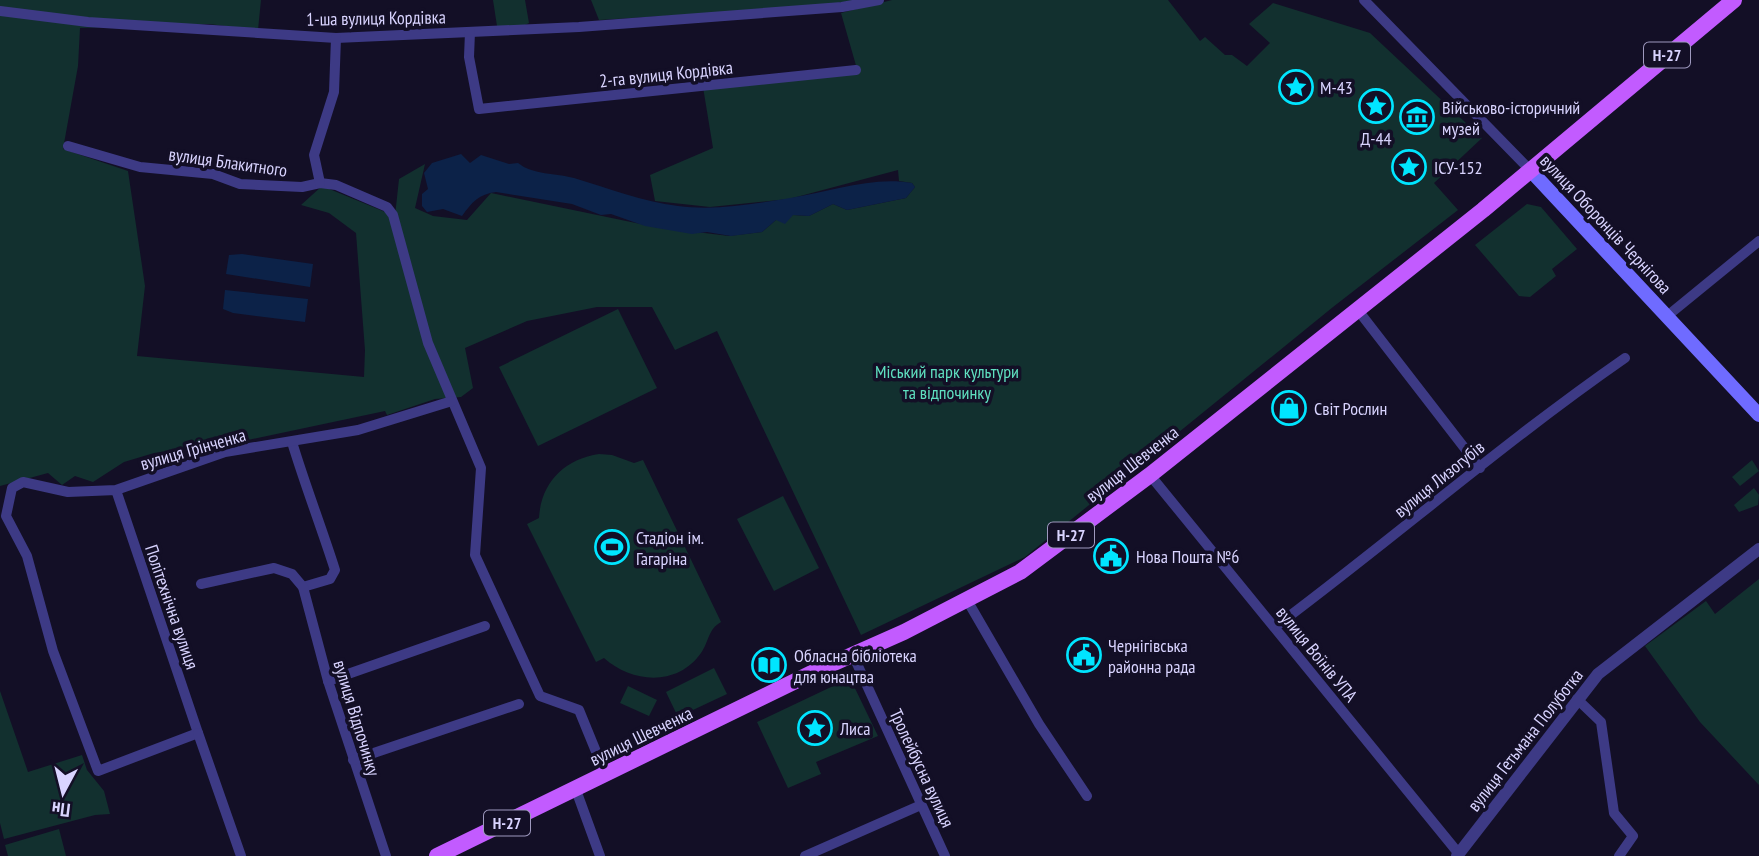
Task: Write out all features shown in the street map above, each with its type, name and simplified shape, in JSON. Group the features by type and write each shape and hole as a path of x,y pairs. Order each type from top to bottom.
{"main road":[{"name":"вулиця Шевченка","path":"438,856 1020,572 1150,475 1531,171 1734,0"},
{"name":"вулиця Оборонців Чернігова","path":"1531,171 1759,415"}],"street":[{"name":"1-ша вулиця Кордівка","path":"0,11 88,22 335,38 470,32 842,7 879,0"},
{"name":"вулиця Оборонців Чернігова","path":"1364,0 1531,171"},
{"name":"2-га вулиця Кордівка","path":"470,32 469,57 479,109 856,70"},
{"path":"320,183 314,155 334,92 335,38"},
{"name":"вулиця Блакитного","path":"68,146 140,167 213,174 240,184 302,187 320,183 336,185 373,200 393,215 428,343 481,468 475,555 540,695 579,710 606,776"},
{"path":"1666,317 1759,241"},
{"path":"1357,309 1480,468"},
{"name":"вулиця Лизогубів","path":"1275,627 1480,468 1555,406 1625,358"},
{"name":"вулиця Грінченка","path":"198,733 97,771 44,623 27,556 6,516 12,488 23,482 68,492 116,490 225,452 358,430 452,401"},
{"path":"201,584 274,568 292,574 303,587 330,579 335,570 319,518 310,503 292,442"},
{"name":"вулиця Воїнів УПА","path":"1150,475 1458,855"},
{"name":"Політехнічна вулиця","path":"116,490 241,856"},
{"name":"вулиця Гетьмана Полуботка","path":"1458,855 1598,674 1759,549"},
{"name":"вулиця Відпочинку","path":"303,587 328,681 386,856"},
{"path":"967,600 1039,724 1087,796"},
{"path":"328,681 485,626"},
{"name":"Тролейбусна вулиця","path":"853,655 945,856"},
{"path":"1577,699 1601,722 1614,813 1633,836 1619,856"},
{"path":"354,760 519,704"},
{"path":"576,790 600,856"},
{"path":"805,856 921,805"}],"green space":[{"name":"Міський парк культури та відпочинку","path":"0,0 261,0 258,30 209,24 80,28 78,66 63,149 128,171 145,286 137,356 364,377 365,350 356,233 329,213 301,205 322,186 395,216 399,179 425,164 415,208 433,216 467,220 491,193 655,227 729,236 762,232 776,220 793,215 809,216 833,204 847,210 906,198 915,187 912,183 899,181 898,170 789,199 710,207 655,201 650,175 713,148 703,87 857,69 841,13 892,0 1168,0 1200,41 1205,37 1225,55 1232,55 1247,66 1270,43 1249,24 1273,3 1370,33 1482,138 1434,183 1458,210 1333,307 1025,557 861,635 717,331 675,350 652,307 597,307 527,321 465,348 473,388 461,397 435,399 387,415 385,411 238,442 154,453 124,462 93,482 75,476 62,485 48,473 0,486"},
{"path":"493,0 525,0 529,23 521,27 497,26"},
{"path":"591,0 860,0 808,7 599,20"},
{"path":"1527,204 1541,207 1577,249 1552,269 1556,276 1530,297 1519,296 1475,245"},
{"path":"618,309 657,388 538,446 499,367"},
{"name":"Стадіон ім. Гагаріна","path":"599,454 612,455 634,463 643,460 721,622 714,628 701,653 680,672 654,678 628,673 604,658 596,662 527,524 539,518 544,494 557,474 576,461"},
{"path":"1752,460 1759,471 1740,486 1732,477"},
{"path":"1754,488 1759,495 1758,505 1739,512 1734,505"},
{"path":"783,496 819,568 774,591 737,519"},
{"path":"1759,579 1759,785 1700,722 1645,646 1706,601 1715,614"},
{"path":"714,668 727,694 678,717 666,692"},
{"path":"850,678 878,736 816,762 821,774 788,788 757,722"},
{"path":"628,686 657,700 649,716 620,703"},
{"path":"0,691 28,772 82,755 87,770 104,791 110,814 95,815 4,839 0,823"},
{"path":"59,829 66,856 8,856 5,845"}],"water":[{"path":"461,154 470,163 481,155 652,201 692,207 749,204 882,182 912,183 915,187 906,198 847,210 833,204 809,216 793,215 785,224 776,220 762,232 731,236 707,232 692,234 645,226 611,214 601,215 572,204 496,192 476,200 462,216 443,209 427,212 422,206 422,194 428,189 424,173 432,163"},
{"path":"242,254 313,264 310,287 226,274 229,255"},
{"path":"225,290 308,299 305,322 233,313 223,309"}],"place":[{"name":"М-43","path":"1296,87"},
{"name":"Д-44","path":"1376,106"},
{"name":"Військово-історичний музей","path":"1417,117"},
{"name":"ІСУ-152","path":"1409,167"},
{"name":"Світ Рослин","path":"1289,408"},
{"name":"Стадіон ім. Гагаріна","path":"612,547"},
{"name":"Нова Пошта №6","path":"1111,556"},
{"name":"Чернігівська районна рада","path":"1084,655"},
{"name":"Обласна бібліотека для юнацтва","path":"769,665"},
{"name":"Лиса","path":"815,728"}]}
